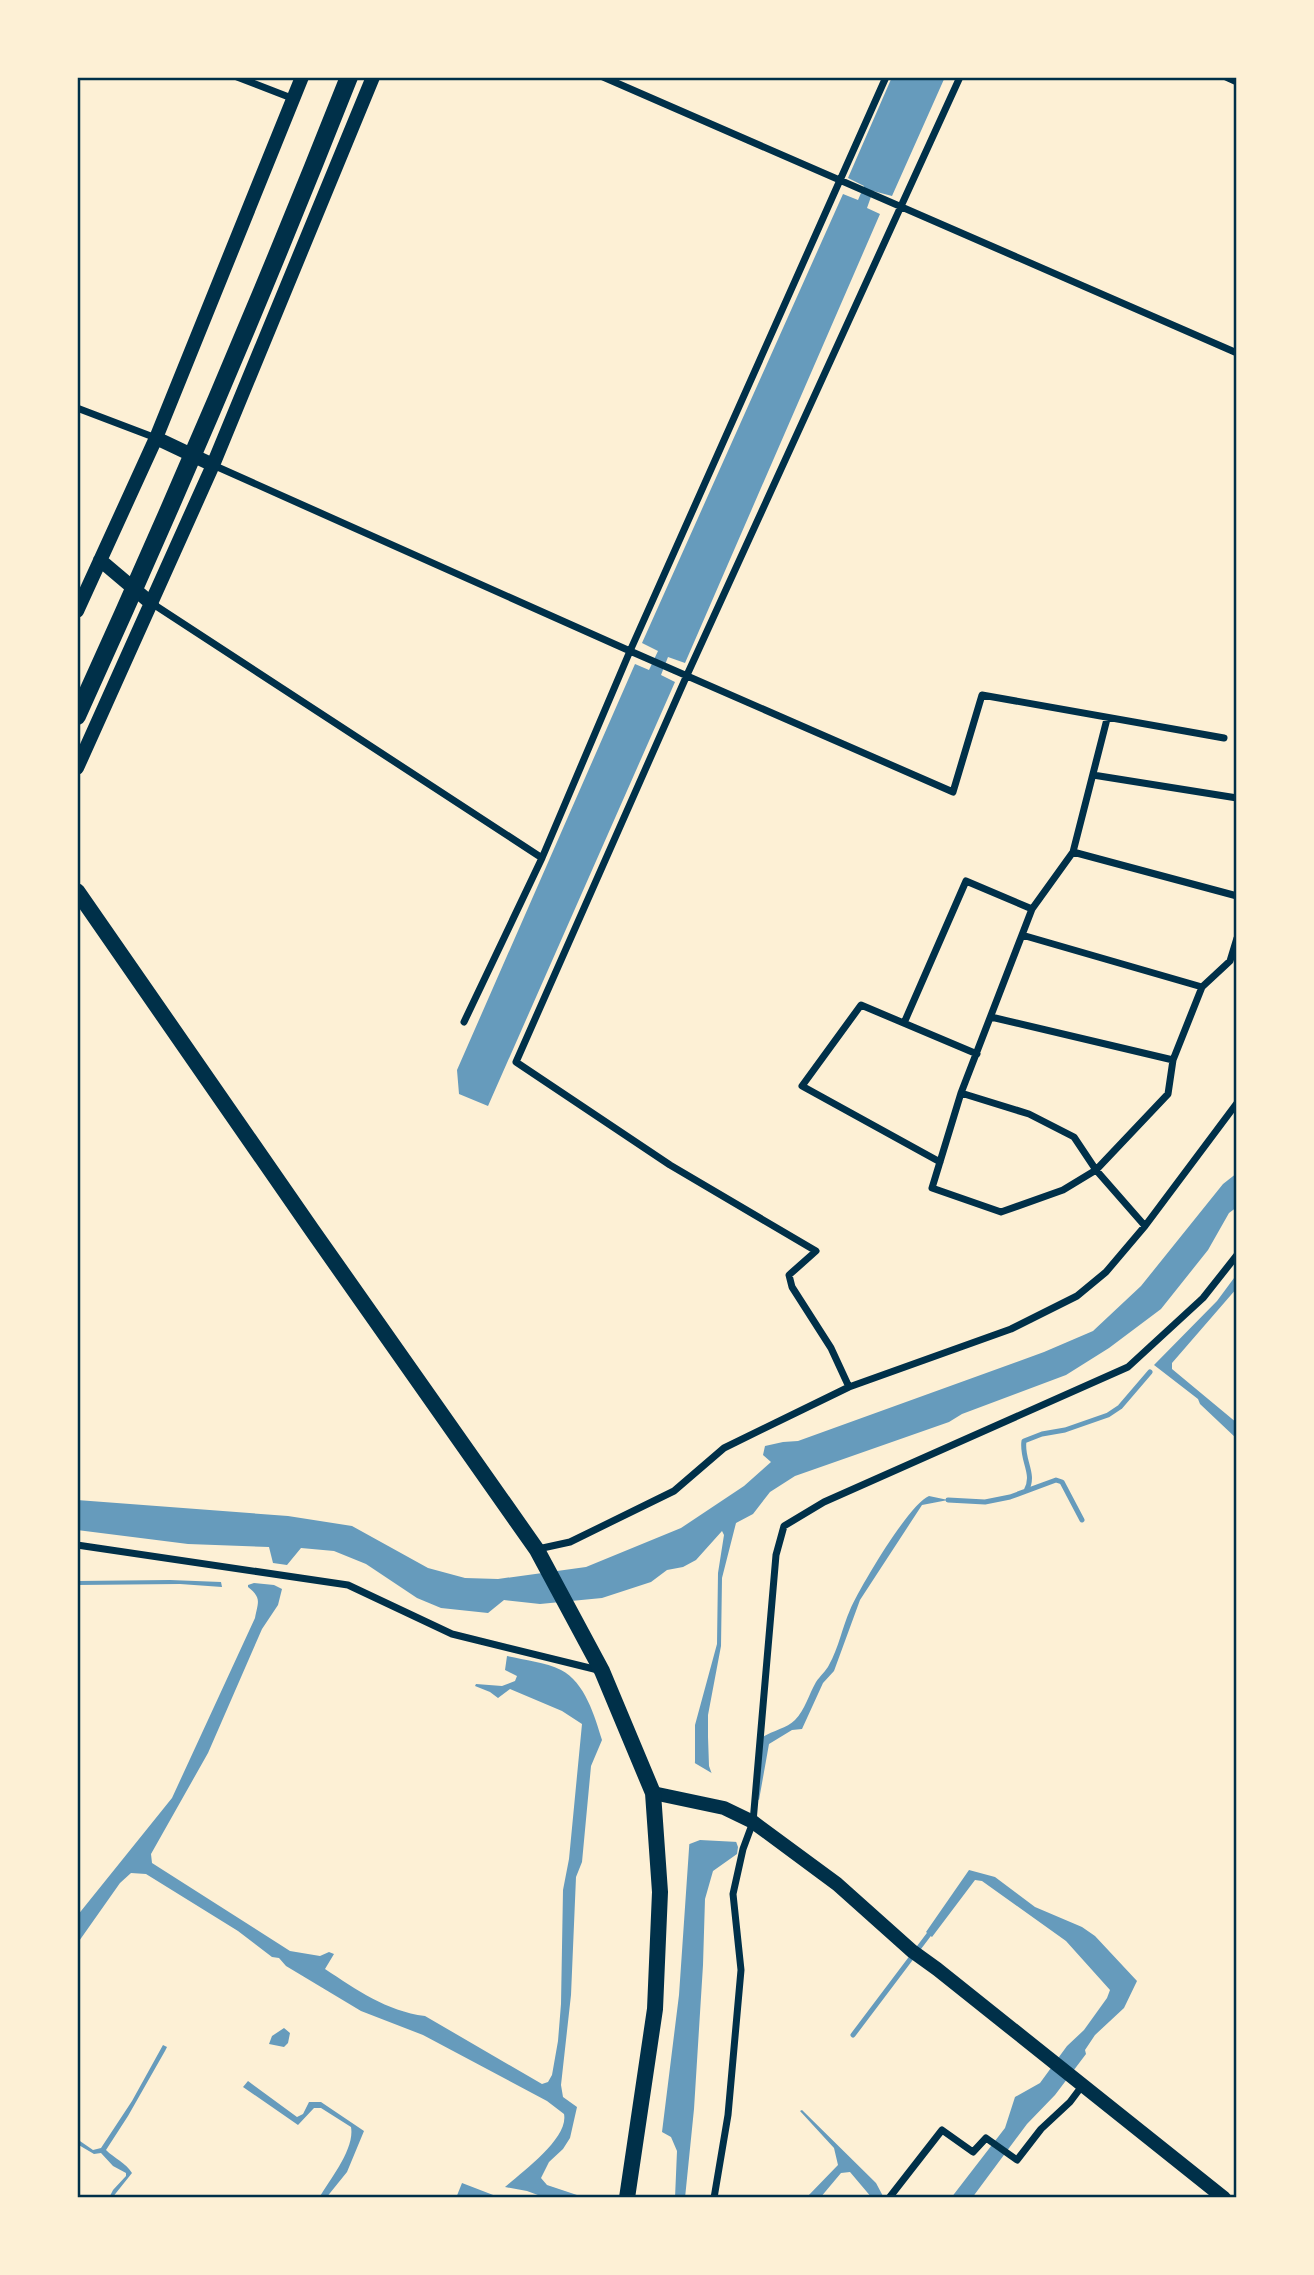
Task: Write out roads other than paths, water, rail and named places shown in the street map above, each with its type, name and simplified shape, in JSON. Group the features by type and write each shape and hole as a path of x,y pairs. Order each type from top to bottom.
{"highway":[{"path":"77,716 150,557 264,288 349,77"},
{"path":"77,891 537,1549 602,1671 653,1793 660,1892 656,2009 626,2198"}],"main road":[{"path":"77,611 156,438 302,77"},
{"path":"77,768 214,466 373,77"},
{"path":"156,438 214,466"},
{"path":"100,560 152,604"},
{"path":"653,1793 724,1808 753,1822 837,1884 917,1955 1224,2198"}],"street":[{"path":"237,77 294,99"},
{"path":"603,77 1237,353"},
{"path":"464,1022 542,858 630,651 886,77"},
{"path":"849,1387 831,1348 792,1287 789,1275 816,1251 670,1165 516,1062 687,675 960,77"},
{"path":"1226,77 1237,82"},
{"path":"77,408 156,438"},
{"path":"214,466 953,792 982,695 1224,738"},
{"path":"152,604 542,858"},
{"path":"1107,719 1073,852 1032,909 961,1093 932,1188 1001,1212 1063,1190 1096,1170 1168,1094 1173,1060 1202,987 1230,961 1237,938"},
{"path":"1093,775 1237,798"},
{"path":"1073,852 1237,896"},
{"path":"904,1023 965,881 1032,909"},
{"path":"1022,935 1202,987"},
{"path":"940,1162 802,1086 861,1005 976,1054"},
{"path":"990,1017 1173,1060"},
{"path":"961,1093 1029,1114 1074,1137 1096,1170 1144,1226"},
{"path":"537,1549 570,1542 674,1491 724,1448 849,1387 1011,1329 1077,1297 1106,1272 1144,1226 1237,1103"},
{"path":"714,2198 728,2115 741,1970 733,1894 743,1849 753,1822 776,1555 784,1526 824,1502 1128,1367 1203,1298 1237,1255"},
{"path":"77,1545 348,1585 452,1634 602,1671"},
{"path":"888,2198 942,2130 973,2152 986,2138 1017,2160 1041,2129 1070,2102 1077,2081"}],"water":[{"path":"892,77 945,77 892,196 873,191 867,208 880,214 685,663 668,657 661,675 675,682 488,1106 459,1094 457,1070 635,664 649,670 658,651 642,643 843,194 858,200 864,186 848,178"},
{"path":"1237,1173 1237,1207 1229,1213 1208,1250 1161,1309 1109,1348 1066,1375 962,1414 949,1422 795,1476 770,1492 753,1514 736,1523 722,1578 721,1646 708,1715 708,1737 709,1766 738,1847 737,1854 713,1871 705,1899 694,2109 685,2198 675,2198 677,2151 671,2137 662,2132 679,1995 695,1761 695,1725 717,1644 718,1573 724,1535 722,1531 696,1560 683,1567 667,1570 651,1582 602,1598 540,1604 504,1600 488,1613 441,1608 417,1598 366,1564 334,1551 301,1548 287,1565 273,1563 269,1547 188,1544 77,1530 77,1500 288,1516 352,1526 428,1568 465,1578 498,1579 586,1567 681,1528 744,1486 771,1462 763,1455 765,1446 798,1441 1044,1352 1093,1331 1141,1286 1223,1184"},
{"path":"1237,1274 1237,1288 1172,1363 1172,1369 1237,1423 1237,1439 1198,1399 1154,1365 1217,1301"},
{"path":"929,1496 948,1500 922,1505 860,1600 834,1671 823,1683 802,1729 792,1730 769,1744 759,1800 753,1797 758,1740 787,1726 798,1716 816,1682 828,1667 850,1610 874,1566 910,1514"},
{"path":"77,1581 221,1582 222,1587 180,1584 77,1585"},
{"path":"254,1583 274,1585 282,1589 278,1605 262,1629 208,1753 151,1854 152,1863 290,1951 320,1956 329,1952 334,1954 325,1969 349,1984 397,2010 425,2016 542,2084 548,2082 552,2075 558,2041 563,1890 569,1859 582,1724 562,1711 510,1689 498,1698 475,1686 502,1686 515,1681 517,1676 505,1670 507,1656 561,1670 583,1691 602,1740 591,1766 582,1862 576,1877 571,1995 561,2085 563,2097 577,2107 570,2138 549,2162 541,2178 547,2185 586,2198 546,2198 505,2187 543,2154 564,2123 564,2114 547,2101 423,2035 361,2011 286,1966 279,1958 272,1957 238,1931 146,1874 131,1873 120,1883 77,1944 77,1916 172,1798 255,1618 257,1597 248,1587"},
{"path":"969,1870 995,1877 1035,1907 1082,1927 1095,1936 1137,1981 1124,2008 1095,2035 1085,2050 1086,2054 1055,2095 1027,2124 972,2198 951,2198 1005,2128 1015,2097 1040,2083 1067,2046 1084,2030 1110,1990 1066,1941 982,1881 975,1880 932,1937 926,1932"},
{"path":"284,2028 290,2033 288,2043 284,2047 269,2044 272,2036"},
{"path":"163,2045 167,2047 165,2051 106,2150 132,2173 112,2198 109,2198 126,2173 113,2166 101,2153 94,2154 77,2144 77,2139 93,2150 101,2148 132,2101"},
{"path":"248,2081 297,2117 303,2114 309,2102 321,2102 364,2131 347,2172 326,2198 319,2198 346,2154 351,2127 321,2108 314,2108 298,2125 243,2087"},
{"path":"802,2110 876,2183 884,2198 872,2198 850,2172 841,2173 820,2198 806,2198 838,2165 834,2148 800,2111"},
{"path":"462,2183 501,2198 456,2198"}],"waterway":[{"path":"1026,1491 1029,1473 1024,1441 1108,1415 1120,1407 1150,1372"},
{"path":"948,1500 985,1502 1010,1497 1056,1480 1062,1482 1082,1520"},
{"path":"853,2035 933,1929"}]}
